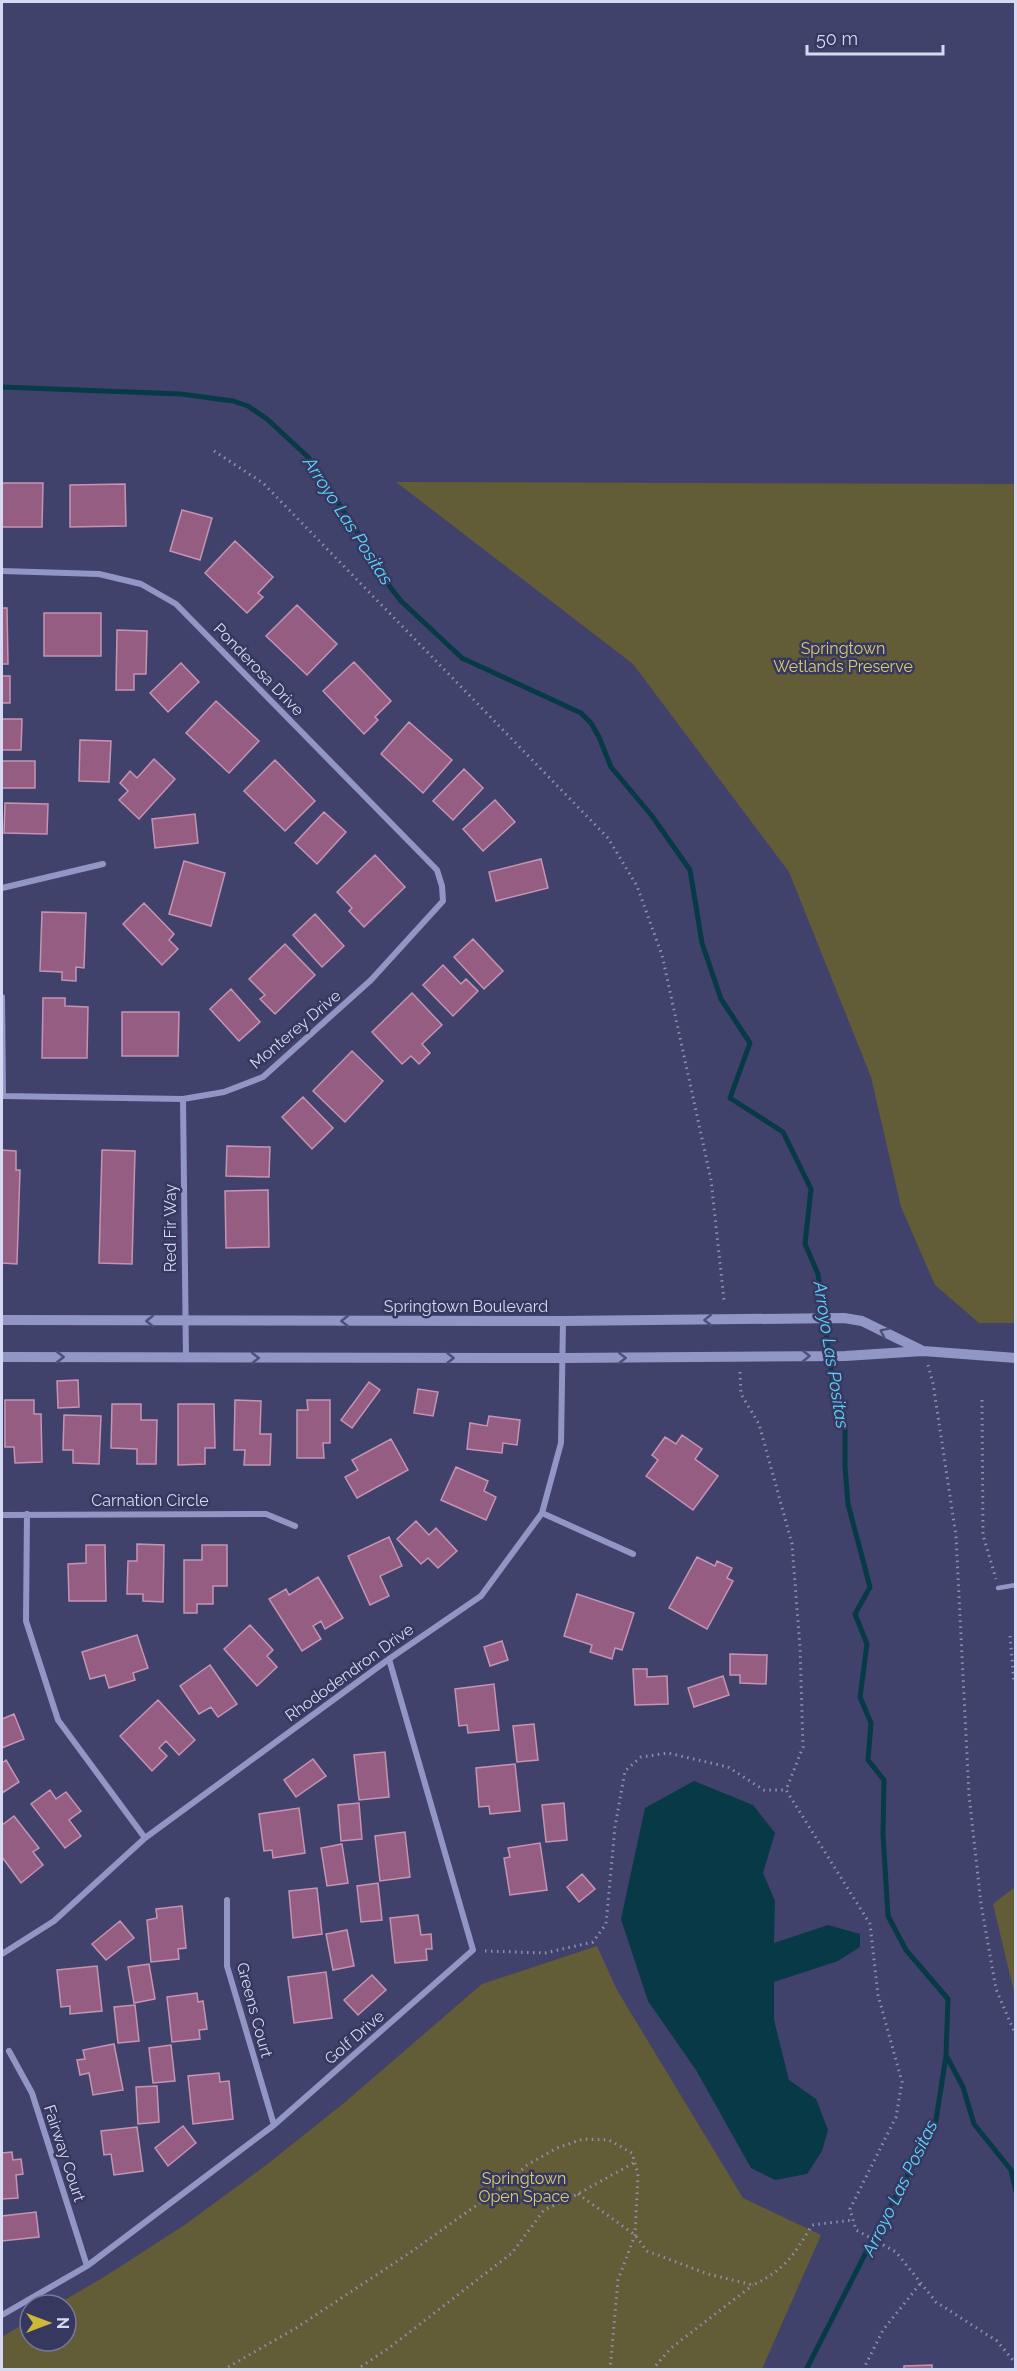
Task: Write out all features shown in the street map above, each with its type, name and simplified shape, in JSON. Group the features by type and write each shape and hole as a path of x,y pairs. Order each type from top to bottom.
{"street":[{"name":"Ponderosa Drive","path":"2,571 99,574 141,584 176,604 437,870 442,886"},
{"path":"2,888 103,864"},
{"name":"Monterey Drive","path":"2,1096 183,1099 224,1092 262,1077 371,980 433,915 443,901 442,886"},
{"path":"2,997 2,1096"},
{"name":"Red Fir Way","path":"183,1099 186,1358"},
{"name":"Springtown Boulevard","path":"2,1320 563,1321 844,1318 862,1321 923,1351"},
{"name":"Rhododendron Drive","path":"2,1954 54,1921 145,1838 389,1659 481,1596 542,1513 561,1443 563,1321"},
{"name":"Springtown Boulevard","path":"2,1357 767,1357 845,1356 923,1351 1016,1358"},
{"path":"542,1513 633,1554"},
{"path":"27,1514 26,1621 58,1720 145,1838"},
{"name":"Carnation Circle","path":"2,1515 266,1514 295,1526"},
{"path":"389,1659 473,1950"},
{"name":"Greens Court","path":"227,1900 227,1966 274,2125"},
{"name":"Golf Drive","path":"2,2315 87,2266 274,2125 473,1950"},
{"name":"Fairway Court","path":"9,2051 32,2093 87,2266"}],"lane":[{"path":"998,1588 1016,1585"}],"path":[{"path":"214,451 263,483 271,491 608,838 631,876 637,886 662,955 711,1180 724,1300"},
{"path":"923,1351 933,1383 957,1536 969,1795 981,1905 996,1989 1016,2036"},
{"path":"740,1372 741,1394 759,1424 792,1544 800,1647 803,1747 786,1791"},
{"path":"982,1400 984,1535 998,1588"},
{"path":"1010,1636 1014,1683 1016,1682"},
{"path":"473,1950 545,1953 593,1942 606,1924 615,1827 626,1771 641,1757 668,1753 728,1767 764,1790 786,1791"},
{"path":"786,1791 870,1924 878,1995 903,2082 896,2117 850,2209 856,2230 896,2252 936,2302 998,2341 1016,2364"},
{"path":"223,2370 296,2328 408,2254 505,2185 527,2165 557,2148 583,2139 609,2140 632,2152 638,2174 635,2235 618,2280 610,2370"},
{"path":"356,2370 389,2348 512,2253 544,2210 578,2194 634,2162"},
{"path":"578,2194 635,2235 647,2251 708,2274 753,2285"},
{"path":"652,2370 671,2348 753,2285 776,2274 796,2252 812,2225 853,2220"},
{"path":"863,2370 883,2330 920,2284"}],"green space":[{"name":"Springtown Wetlands Preserve","path":"396,482 1015,484 1015,1323 979,1323 935,1285 901,1207 871,1077 789,872 633,664"},
{"path":"1015,1887 1015,1996 993,1904"},
{"name":"Springtown Open Space","path":"597,1946 617,1990 743,2198 821,2235 762,2369 2,2369 2,2337 18,2327 18,2353 78,2353 77,2293 186,2224 265,2166 344,2103 482,1984"}],"water":[{"path":"694,1781 753,1805 775,1833 763,1873 775,1901 774,1943 828,1925 860,1934 860,1947 838,1961 774,1982 774,2020 789,2080 816,2099 828,2130 822,2151 807,2174 775,2180 751,2168 696,2070 648,2001 621,1919 645,1808"}],"building":[{"path":"2,483 43,483 42,527 2,527"},
{"path":"125,484 126,526 70,527 70,485"},
{"path":"182,510 212,518 200,560 170,551"},
{"path":"235,541 273,577 258,593 263,597 247,613 205,573"},
{"path":"297,605 337,644 307,675 266,636"},
{"path":"2,608 7,608 8,664 2,664"},
{"path":"44,613 101,613 101,656 44,656"},
{"path":"117,630 147,631 146,674 134,674 134,690 116,690"},
{"path":"354,662 391,701 375,717 378,720 364,734 323,691"},
{"path":"181,663 199,682 168,712 150,693"},
{"path":"2,676 10,676 10,703 2,703"},
{"path":"216,701 259,741 229,773 186,733"},
{"path":"2,719 22,719 21,750 2,750"},
{"path":"409,722 452,760 423,793 381,754"},
{"path":"80,740 111,741 109,782 79,781"},
{"path":"154,759 175,779 139,819 119,800 128,791 120,783 130,771 137,778"},
{"path":"275,760 315,801 285,831 244,791"},
{"path":"2,761 35,761 35,788 2,788"},
{"path":"464,769 483,788 453,820 433,801"},
{"path":"495,800 515,822 483,851 463,829"},
{"path":"5,803 48,804 47,834 4,833"},
{"path":"324,812 346,832 317,864 295,843"},
{"path":"195,814 198,843 155,848 152,819"},
{"path":"375,855 405,887 364,927 349,911 352,908 337,892"},
{"path":"541,859 548,888 496,901 489,872"},
{"path":"184,861 225,873 211,926 169,914"},
{"path":"144,903 174,934 169,940 178,949 162,965 123,924"},
{"path":"42,912 86,913 84,968 76,967 76,981 62,980 62,972 40,971"},
{"path":"315,914 344,946 322,967 293,935"},
{"path":"473,939 503,971 484,989 454,957"},
{"path":"285,944 315,975 275,1014 260,999 265,995 249,979"},
{"path":"443,965 461,984 466,979 478,991 453,1016 423,985"},
{"path":"231,989 260,1022 239,1041 210,1009"},
{"path":"412,993 442,1025 422,1044 430,1053 419,1064 411,1056 402,1064 372,1032"},
{"path":"43,998 65,998 65,1006 88,1007 87,1058 42,1058"},
{"path":"122,1012 179,1012 178,1056 122,1056"},
{"path":"352,1051 383,1081 345,1122 313,1091"},
{"path":"303,1097 333,1128 312,1149 282,1117"},
{"path":"227,1146 270,1147 269,1177 226,1176"},
{"path":"2,1150 16,1151 16,1170 20,1170 17,1264 2,1263"},
{"path":"102,1150 135,1151 132,1264 99,1263"},
{"path":"268,1190 269,1247 226,1248 225,1191"},
{"path":"78,1380 79,1407 58,1408 57,1381"},
{"path":"369,1382 380,1390 352,1428 341,1420"},
{"path":"418,1389 438,1392 433,1416 414,1413"},
{"path":"5,1400 34,1400 34,1414 41,1414 42,1462 15,1463 14,1447 5,1447"},
{"path":"235,1400 261,1401 260,1434 271,1434 270,1465 244,1465 245,1450 234,1450"},
{"path":"307,1400 330,1400 330,1443 323,1443 324,1458 297,1458 297,1410 308,1410"},
{"path":"112,1404 141,1404 141,1420 157,1420 156,1464 137,1464 137,1449 111,1448"},
{"path":"178,1404 214,1404 215,1448 205,1448 205,1464 178,1465"},
{"path":"64,1415 101,1416 99,1464 73,1463 73,1450 63,1450"},
{"path":"489,1416 520,1420 517,1445 503,1443 502,1453 467,1449 470,1423 487,1426"},
{"path":"682,1435 702,1449 695,1459 718,1476 693,1510 646,1476 658,1460 652,1455 665,1437 676,1444"},
{"path":"391,1439 408,1470 357,1498 345,1477 358,1470 352,1460"},
{"path":"456,1467 488,1481 484,1491 496,1497 486,1520 441,1500"},
{"path":"416,1521 429,1535 436,1528 457,1551 438,1568 428,1558 421,1564 397,1539"},
{"path":"389,1537 402,1566 380,1576 389,1596 370,1605 348,1556"},
{"path":"137,1544 164,1545 163,1602 143,1601 143,1594 127,1594 128,1561 137,1561"},
{"path":"86,1545 105,1545 106,1601 69,1601 68,1564 86,1563"},
{"path":"202,1545 227,1545 227,1586 213,1586 213,1604 197,1604 197,1613 184,1613 184,1560 202,1560"},
{"path":"697,1557 715,1566 717,1561 732,1568 727,1578 733,1581 707,1629 669,1608"},
{"path":"318,1577 343,1618 325,1629 321,1621 313,1626 321,1639 302,1651 269,1599 286,1589 289,1595"},
{"path":"577,1594 634,1613 622,1650 615,1648 612,1659 590,1652 592,1645 564,1636"},
{"path":"250,1625 273,1650 267,1656 277,1667 257,1686 224,1649"},
{"path":"137,1635 148,1668 133,1673 135,1680 109,1688 105,1675 90,1679 82,1652"},
{"path":"502,1641 508,1660 490,1666 484,1647"},
{"path":"730,1654 767,1655 766,1684 740,1683 740,1675 730,1675"},
{"path":"210,1665 237,1704 218,1717 211,1707 199,1714 180,1686"},
{"path":"633,1669 647,1669 647,1677 667,1676 668,1704 635,1705"},
{"path":"723,1676 729,1695 694,1707 688,1688"},
{"path":"494,1684 499,1730 468,1733 467,1725 459,1726 455,1689"},
{"path":"158,1700 195,1740 179,1755 166,1741 159,1748 167,1756 152,1771 120,1736"},
{"path":"14,1714 24,1739 2,1748 2,1719"},
{"path":"534,1724 538,1760 517,1762 513,1726"},
{"path":"385,1752 389,1797 359,1800 354,1755"},
{"path":"313,1759 326,1776 296,1797 284,1780"},
{"path":"6,1760 19,1782 2,1793 2,1763"},
{"path":"515,1764 520,1811 490,1814 489,1806 479,1807 476,1768"},
{"path":"50,1790 56,1799 66,1792 81,1811 69,1820 81,1836 65,1848 31,1804"},
{"path":"359,1803 362,1839 341,1841 338,1805"},
{"path":"564,1803 567,1840 546,1842 542,1805"},
{"path":"299,1808 305,1853 273,1858 272,1850 264,1851 259,1814"},
{"path":"14,1816 39,1848 33,1852 43,1865 21,1883 2,1857 2,1825"},
{"path":"405,1832 410,1877 380,1881 375,1836"},
{"path":"540,1843 547,1890 510,1895 504,1858 510,1857 508,1848"},
{"path":"342,1844 348,1883 327,1886 321,1848"},
{"path":"582,1874 595,1889 579,1902 567,1887"},
{"path":"378,1883 382,1920 361,1922 357,1886"},
{"path":"317,1888 322,1934 293,1938 289,1891"},
{"path":"182,1906 186,1948 178,1949 179,1959 151,1962 147,1920 157,1918 156,1909"},
{"path":"418,1915 421,1935 431,1934 432,1949 426,1949 427,1960 395,1963 390,1918"},
{"path":"120,1921 134,1938 106,1960 92,1944"},
{"path":"347,1930 354,1966 333,1970 326,1934"},
{"path":"149,1964 155,1999 134,2003 128,1967"},
{"path":"97,1966 102,2011 70,2014 70,2006 61,2007 57,1970"},
{"path":"326,1972 332,2018 294,2023 288,1977"},
{"path":"372,1975 386,1990 358,2015 344,2000"},
{"path":"197,1993 198,2002 203,2001 207,2029 199,2030 200,2039 172,2042 167,1997"},
{"path":"135,2005 139,2041 118,2043 114,2007"},
{"path":"114,2044 123,2090 93,2095 89,2073 80,2075 77,2060 85,2059 83,2050"},
{"path":"171,2045 175,2081 153,2083 149,2048"},
{"path":"219,2073 220,2082 229,2081 233,2119 193,2124 188,2076"},
{"path":"157,2086 159,2122 138,2124 136,2087"},
{"path":"183,2126 196,2143 168,2166 155,2148"},
{"path":"137,2127 143,2171 114,2175 111,2154 104,2155 101,2131"},
{"path":"12,2152 13,2160 21,2159 23,2174 16,2175 18,2198 2,2199 2,2153"},
{"path":"36,2212 39,2237 2,2241 2,2216"},
{"path":"932,2365 932,2370 904,2370 904,2366"}],"waterway":[{"name":"Arroyo Las Positas","path":"2,387 181,394 233,401 248,406 267,419 308,457 401,601 462,658 581,713 591,723 611,767 652,816 690,870 702,943 721,999 750,1043 730,1098 783,1132 811,1189 805,1244 818,1274 833,1384 845,1426 848,1504 870,1587 855,1614 867,1644 860,1697 871,1723 868,1760 884,1780 883,1834 888,1916 906,1950 948,1999 946,2056 935,2126 883,2219 806,2370"},
{"path":"947,2057 963,2087 974,2124 1011,2170 1016,2192"}]}
